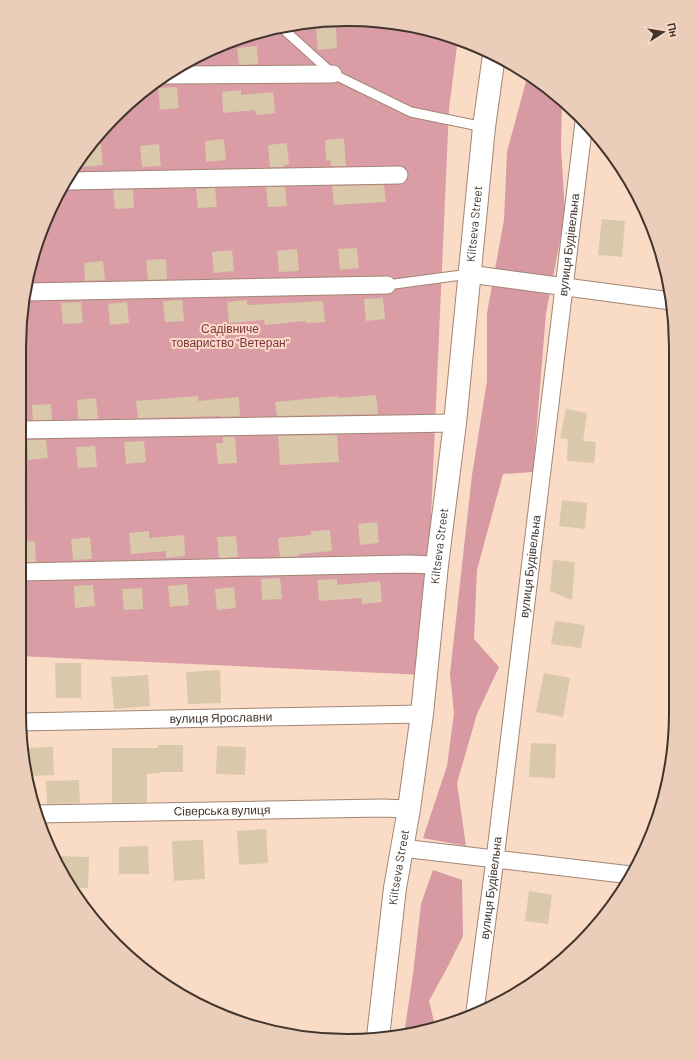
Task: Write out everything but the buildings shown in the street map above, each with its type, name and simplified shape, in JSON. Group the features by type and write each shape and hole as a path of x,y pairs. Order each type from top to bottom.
{"main road":[{"name":"Kiltseva Street","path":"379,1032 395,888 422,714 437,565 455,423 484,127 493,61"}],"street":[{"path":"177,75 333,74"},
{"name":"вулиця Будівельна","path":"475,1008 495,859 583,129"},
{"path":"73,181 399,175"},
{"path":"469,274 665,300"},
{"path":"31,292 386,284"},
{"path":"26,430 455,423"},
{"path":"26,572 437,565"},
{"name":"вулиця Ярославни","path":"26,722 422,714"},
{"name":"Сіверська вулиця","path":"42,814 381,808 408,809"},
{"path":"402,848 625,874"}],"lane":[{"path":"286,32 333,74 411,112 484,127"},
{"path":"386,284 469,274"}],"green space":[{"name":"Садівниче товариство \"Ветеран\"","path":"326,27 369,27 410,32 457,45 449,109 424,675 26,656 27,326 32,285 50,224 69,187 92,152 120,120 152,92 187,69 224,50 285,32"}],"shaded area":[{"path":"526,80 562,108 561,146 565,215 546,313 533,472 503,474 477,570 474,639 499,667 477,714 457,783 466,846 423,838 447,766 454,713 450,674 472,475 487,381 487,313 504,220 507,152"},
{"path":"433,870 462,880 463,936 429,1001 434,1022 405,1029 413,974 421,904"}]}
